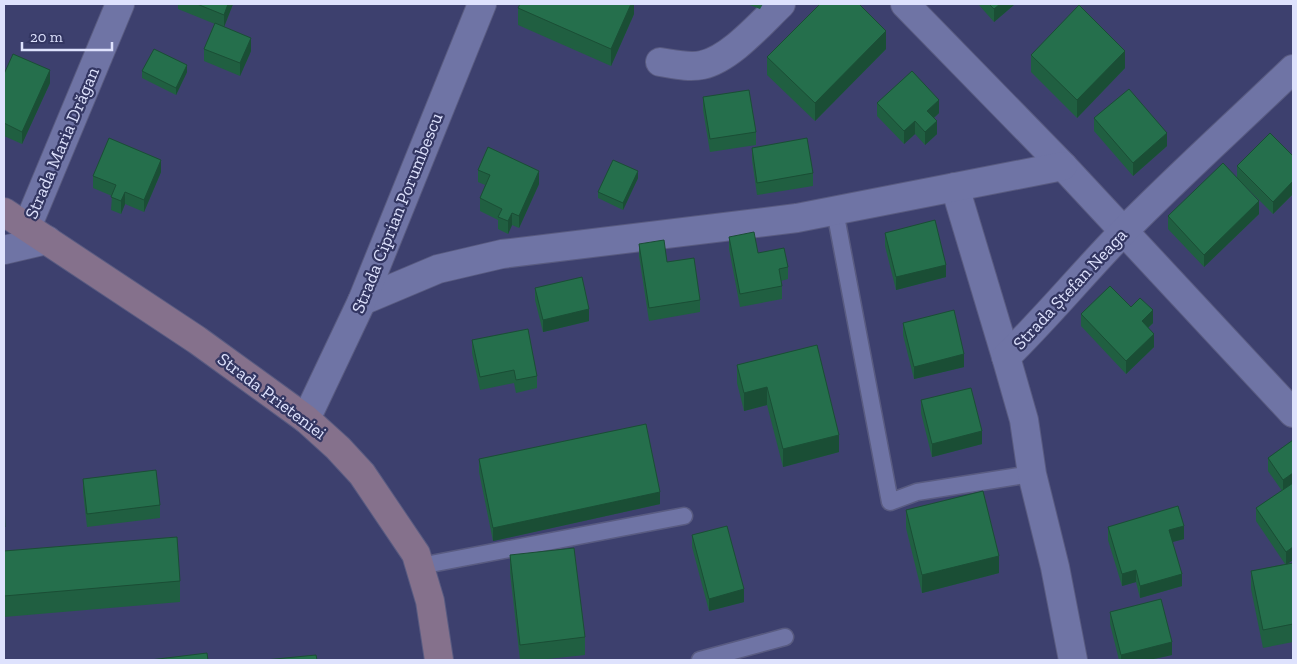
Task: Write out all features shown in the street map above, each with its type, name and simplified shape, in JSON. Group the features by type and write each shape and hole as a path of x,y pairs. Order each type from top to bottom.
{"street":[{"name":"Strada Maria Drăgan","path":"37,234 120,4"},
{"name":"Strada Ciprian Porumbescu","path":"306,419 362,301 482,4"},
{"path":"660,62 685,66 702,65 722,56 739,44 780,4"},
{"path":"905,4 1124,231 1293,413"},
{"name":"Strada Ștefan Neaga","path":"1074,660 1055,567 1032,474 1024,420 1006,357 1041,323 1124,231 1293,69"},
{"path":"362,301 438,269 502,254 798,218 1062,166"},
{"path":"954,187 1006,357"},
{"name":"Strada Prieteniei","path":"4,212 197,340 306,419 338,448 362,474 416,554 430,602 439,660"},
{"path":"4,250 37,234"}],"lane":[{"path":"835,211 890,502 917,492 1032,474"},
{"path":"420,566 684,516"},
{"path":"700,660 785,637"}],"building":[{"path":"197,4 228,4 224,15"},
{"path":"520,4 631,4 611,49 518,8"},
{"path":"820,4 859,4 886,31 815,103 767,57"},
{"path":"989,4 1000,4 994,9"},
{"path":"1079,5 1125,51 1077,100 1031,55"},
{"path":"215,23 251,38 240,63 204,49"},
{"path":"154,49 187,65 176,88 142,71"},
{"path":"13,54 50,70 22,132 4,123 4,74"},
{"path":"912,71 939,100 927,111 937,121 925,132 915,121 904,131 877,103"},
{"path":"1129,89 1167,133 1133,163 1094,118"},
{"path":"749,90 756,132 710,139 703,97"},
{"path":"1270,133 1293,156 1293,181 1273,202 1237,166"},
{"path":"109,138 161,160 144,200 125,192 121,201 111,197 116,185 93,176"},
{"path":"807,138 813,173 757,183 752,148"},
{"path":"488,147 539,171 519,216 512,213 508,221 498,217 502,209 480,198 490,175 478,170"},
{"path":"613,160 638,171 623,203 598,192"},
{"path":"1223,163 1259,201 1204,255 1168,216"},
{"path":"935,220 946,265 896,277 885,233"},
{"path":"754,232 758,253 784,248 788,267 779,269 782,286 740,294 729,237"},
{"path":"664,240 667,262 694,258 700,300 649,308 639,244"},
{"path":"582,277 589,309 543,320 535,288"},
{"path":"1110,286 1131,307 1140,298 1153,310 1142,321 1154,334 1126,361 1081,314"},
{"path":"954,310 964,354 914,367 903,323"},
{"path":"528,329 537,376 516,380 514,370 480,377 472,340"},
{"path":"817,345 839,435 783,449 767,387 744,393 737,365"},
{"path":"971,388 982,431 932,444 921,400"},
{"path":"646,424 660,492 493,528 479,459"},
{"path":"1293,440 1293,473 1283,480 1268,458"},
{"path":"156,470 160,505 87,514 83,479"},
{"path":"1293,483 1293,547 1286,552 1256,508"},
{"path":"983,491 999,556 922,575 906,510"},
{"path":"1178,506 1184,526 1169,530 1182,574 1140,586 1136,570 1122,574 1108,527"},
{"path":"727,526 744,589 709,599 692,535"},
{"path":"177,537 180,581 4,596 4,551"},
{"path":"574,548 585,637 520,645 510,555"},
{"path":"1293,563 1293,624 1263,630 1251,571"},
{"path":"1161,599 1172,642 1121,655 1110,612"},
{"path":"207,653 208,660 150,660"},
{"path":"316,655 317,660 265,660"}]}
